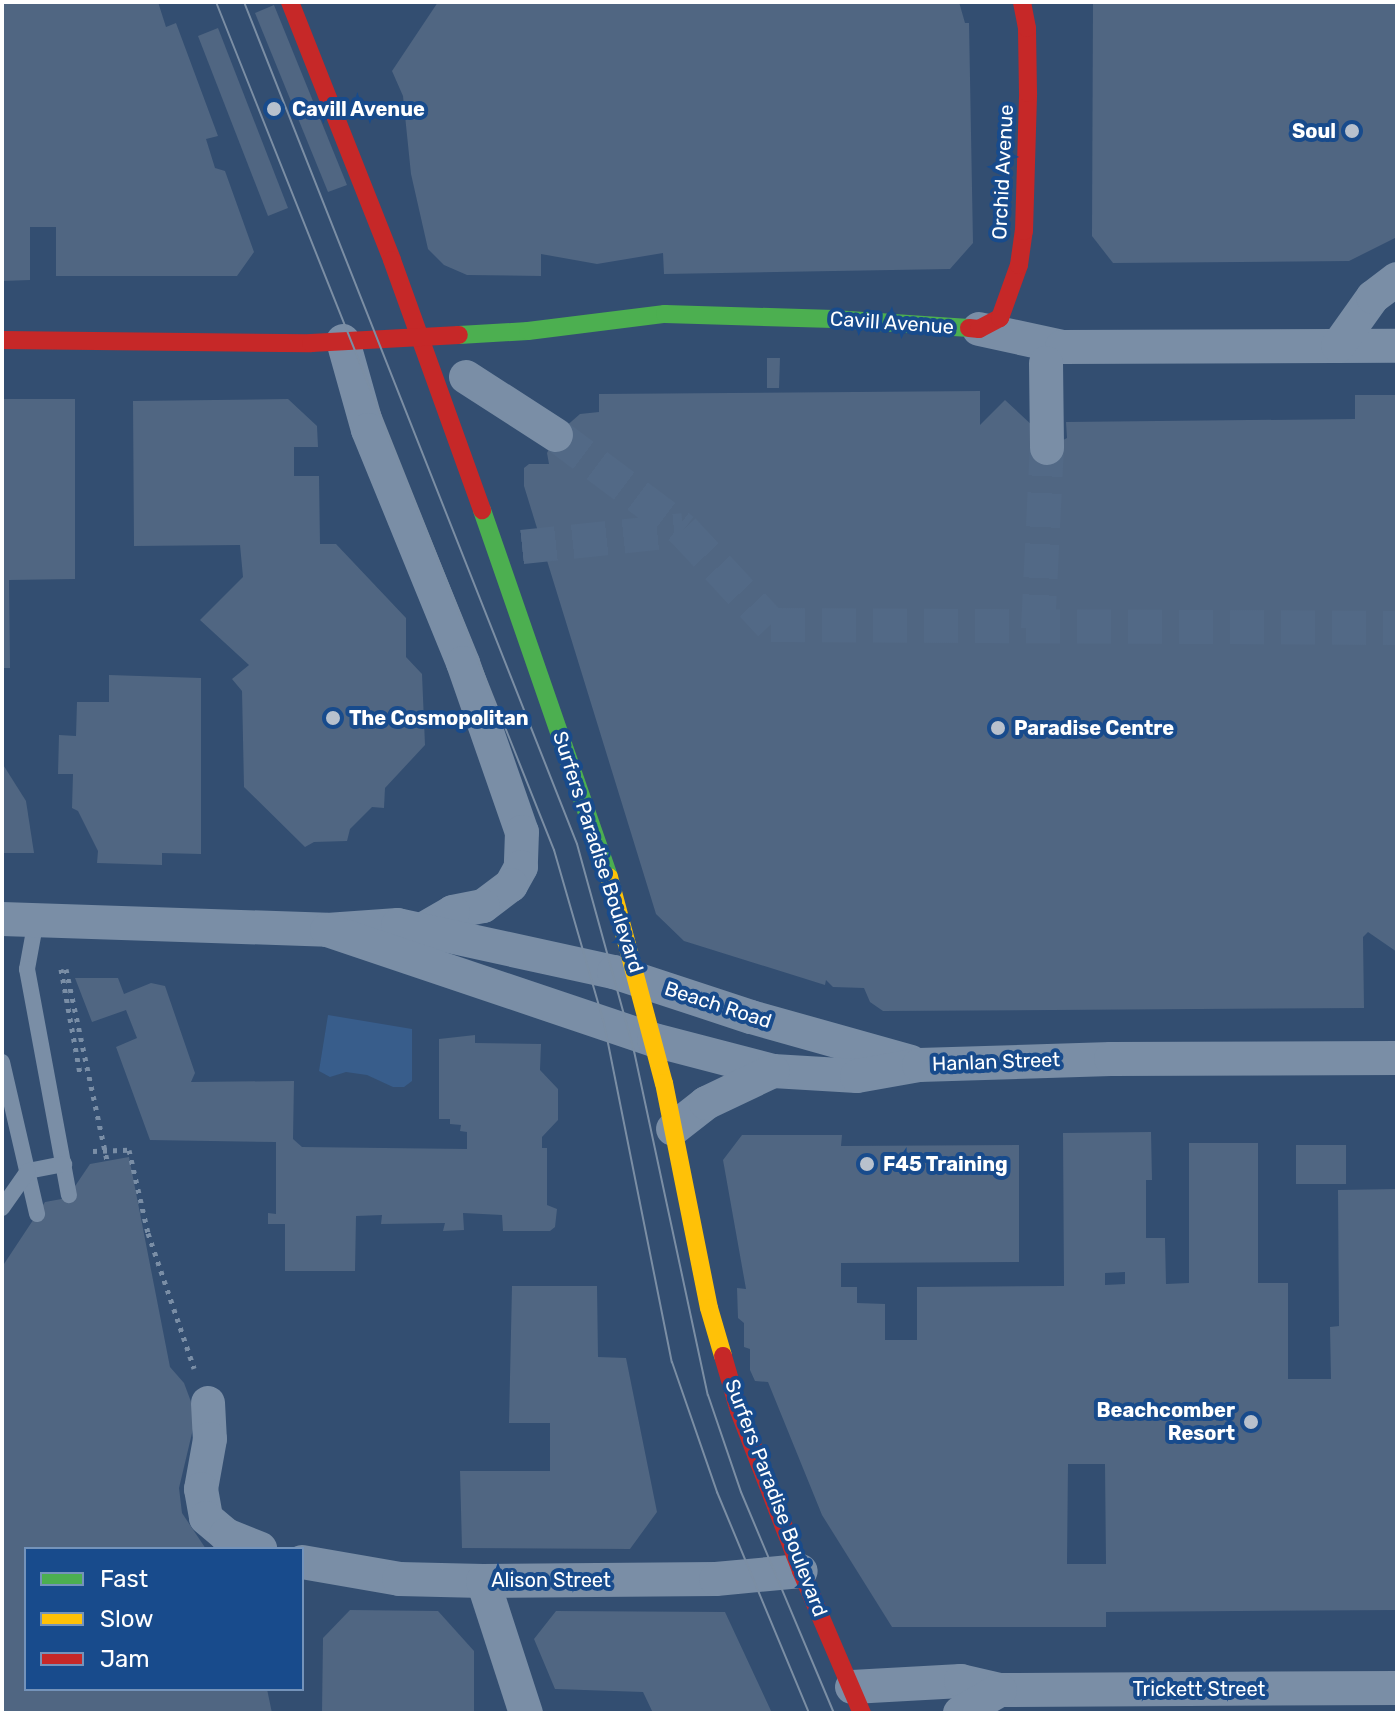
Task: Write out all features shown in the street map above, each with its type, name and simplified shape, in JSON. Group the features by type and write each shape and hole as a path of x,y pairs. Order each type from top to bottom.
{"street":[{"name":"Surfers Paradise Boulevard","path":"290,2 418,335 510,587 612,887 654,1040 709,1308 739,1411 801,1571 857,1700"},
{"name":"Orchid Avenue","path":"979,329 1000,318 1019,265 1024,231 1028,93 1027,28 1022,2"},
{"path":"1338,346 1373,297 1397,279"},
{"name":"Cavill Avenue","path":"2,340 343,341 528,331 665,314 779,316 979,329 1062,347 1397,346"},
{"path":"343,341 368,430 463,663 522,832 521,867 511,885 483,906 453,912 422,930"},
{"path":"1046,363 1047,448"},
{"path":"466,377 556,435"},
{"name":"Beach Road","path":"2,919 327,930 398,925 639,980 751,1017 919,1065"},
{"name":"Beach Road","path":"327,930 604,1023"},
{"name":"Hanlan Street","path":"604,1023 654,1040 773,1071 857,1076 919,1065 1111,1059 1397,1058"},
{"path":"673,1129 706,1103 773,1071"},
{"path":"208,1403 210,1439 201,1489 206,1518 226,1535 255,1547"},
{"name":"Alison Street","path":"304,1562 399,1579 483,1581 716,1579 801,1571"},
{"path":"483,1581 526,1713"},
{"name":"Trickett Street","path":"857,1700 961,1681 1000,1690 1397,1688"},
{"name":"Trickett Street","path":"960,1713 1000,1690"}],"lane":[{"path":"36,920 27,969 69,1195"},
{"path":"2,1062 37,1214"},
{"path":"2,1208 28,1171 64,1164"}],"path":[{"path":"80,1077 63,969 107,1161"},
{"path":"91,1138 94,1154 129,1150 151,1245 182,1341 208,1403"}],"water":[{"path":"328,1015 412,1029 412,1081 404,1087 393,1087 367,1075 346,1072 330,1077 319,1071"}],"building":[{"path":"2,2 158,2 166,27 176,23 218,136 206,139 215,168 225,171 254,252 237,276 56,276 56,227 30,227 30,280 2,281"},
{"path":"438,2 959,2 965,23 969,23 973,243 950,269 664,274 663,253 597,264 541,254 541,276 467,275 444,265 428,249 411,174 403,96 392,71"},
{"path":"1093,2 1397,2 1397,237 1349,261 1113,263 1092,236"},
{"path":"274,5 347,185 328,192 255,13"},
{"path":"218,28 288,208 268,216 198,36"},
{"path":"767,358 780,358 779,388 767,388"},
{"name":"Paradise Centre","path":"980,391 980,425 1005,400 1034,427 1036,454 1067,438 1066,422 1355,419 1355,395 1397,395 1397,952 1368,932 1363,937 1364,1008 883,1011 870,1002 864,988 833,987 826,980 825,985 684,941 656,914 524,486 524,468 529,464 549,464 547,453 556,435 580,414 599,412 599,394"},
{"path":"2,399 75,399 75,579 9,580 10,668 2,668"},
{"name":"The Cosmopolitan","path":"288,399 317,426 318,447 294,447 294,476 319,476 320,544 336,544 406,618 406,657 422,674 425,745 385,788 384,808 372,807 350,829 347,841 314,842 305,847 244,787 242,691 232,679 249,665 200,620 243,577 240,545 134,546 133,401"},
{"path":"109,675 201,678 201,854 162,853 162,865 97,863 98,851 78,811 72,808 73,774 58,774 59,735 76,736 77,702 109,702"},
{"path":"2,763 26,801 34,853 2,853"},
{"path":"75,978 118,978 124,994 151,983 165,986 195,1073 191,1082 294,1081 293,1139 302,1147 467,1149 467,1132 460,1131 461,1125 450,1124 450,1119 439,1119 439,1039 475,1035 475,1043 541,1044 540,1070 558,1089 558,1120 542,1137 542,1148 547,1148 547,1205 557,1209 555,1227 550,1231 503,1231 502,1215 463,1213 464,1230 443,1231 445,1223 381,1224 382,1215 356,1216 355,1271 285,1271 285,1224 268,1224 268,1213 276,1214 276,1142 150,1140 116,1047 137,1038 126,1010 92,1022"},
{"path":"1151,1132 1152,1180 1146,1180 1146,1238 1165,1238 1166,1284 1189,1283 1189,1143 1258,1143 1258,1283 1288,1283 1288,1379 1331,1379 1330,1327 1339,1326 1338,1190 1397,1189 1397,1610 1106,1612 1106,1627 892,1627 822,1515 768,1382 755,1381 750,1370 750,1349 744,1347 744,1323 738,1318 737,1288 746,1289 723,1160 742,1135 842,1135 841,1146 1019,1145 1019,1262 841,1263 841,1287 857,1287 857,1303 885,1304 885,1340 917,1340 917,1287 1064,1286 1063,1133","holes":["1125,1272 1125,1284 1105,1285 1105,1273","1068,1464 1105,1464 1106,1564 1067,1564"]},
{"path":"1296,1145 1346,1145 1346,1184 1296,1184"},
{"path":"129,1157 170,1367 184,1383 193,1407 193,1429 179,1488 182,1513 205,1547 24,1547 24,1691 267,1691 272,1713 2,1713 2,1267 45,1202 67,1198 90,1164"},
{"path":"512,1286 597,1286 598,1357 626,1358 657,1512 630,1549 462,1548 460,1471 550,1471 550,1423 509,1423"},
{"path":"350,1610 438,1611 474,1651 474,1713 322,1713 323,1638"},
{"path":"556,1611 725,1612 772,1713 653,1713 643,1692 555,1689 534,1639"}],"tunnel":[{"path":"556,435 683,530"},
{"path":"1038,629 1047,448"},
{"path":"522,547 683,530 771,625 1397,628"}],"tram line":[{"path":"216,2 554,850 604,1023 672,1362 717,1492 809,1713"},
{"path":"244,2 577,844 634,1051 708,1395 741,1492 834,1713"}],"traffic: fast":[{"path":"459,335 528,331 665,314 834,319 969,328"},
{"path":"482,510 609,877"}],"traffic: slow":[{"path":"609,877 664,1083 709,1308 723,1356"}],"traffic: jam":[{"path":"290,2 392,260 482,510"},
{"path":"969,328 979,329 1000,318 1019,265 1024,231 1028,93 1027,28 1022,2"},
{"path":"2,340 311,343 459,335"},
{"path":"723,1356 739,1411 801,1571 862,1713"}],"place":[{"name":"Cavill Avenue","path":"274,109"},
{"name":"Soul","path":"1352,131"},
{"name":"The Cosmopolitan","path":"333,718"},
{"name":"Paradise Centre","path":"998,728"},
{"name":"F45 Training","path":"867,1164"},
{"name":"Beachcomber Resort","path":"1251,1422"}]}
